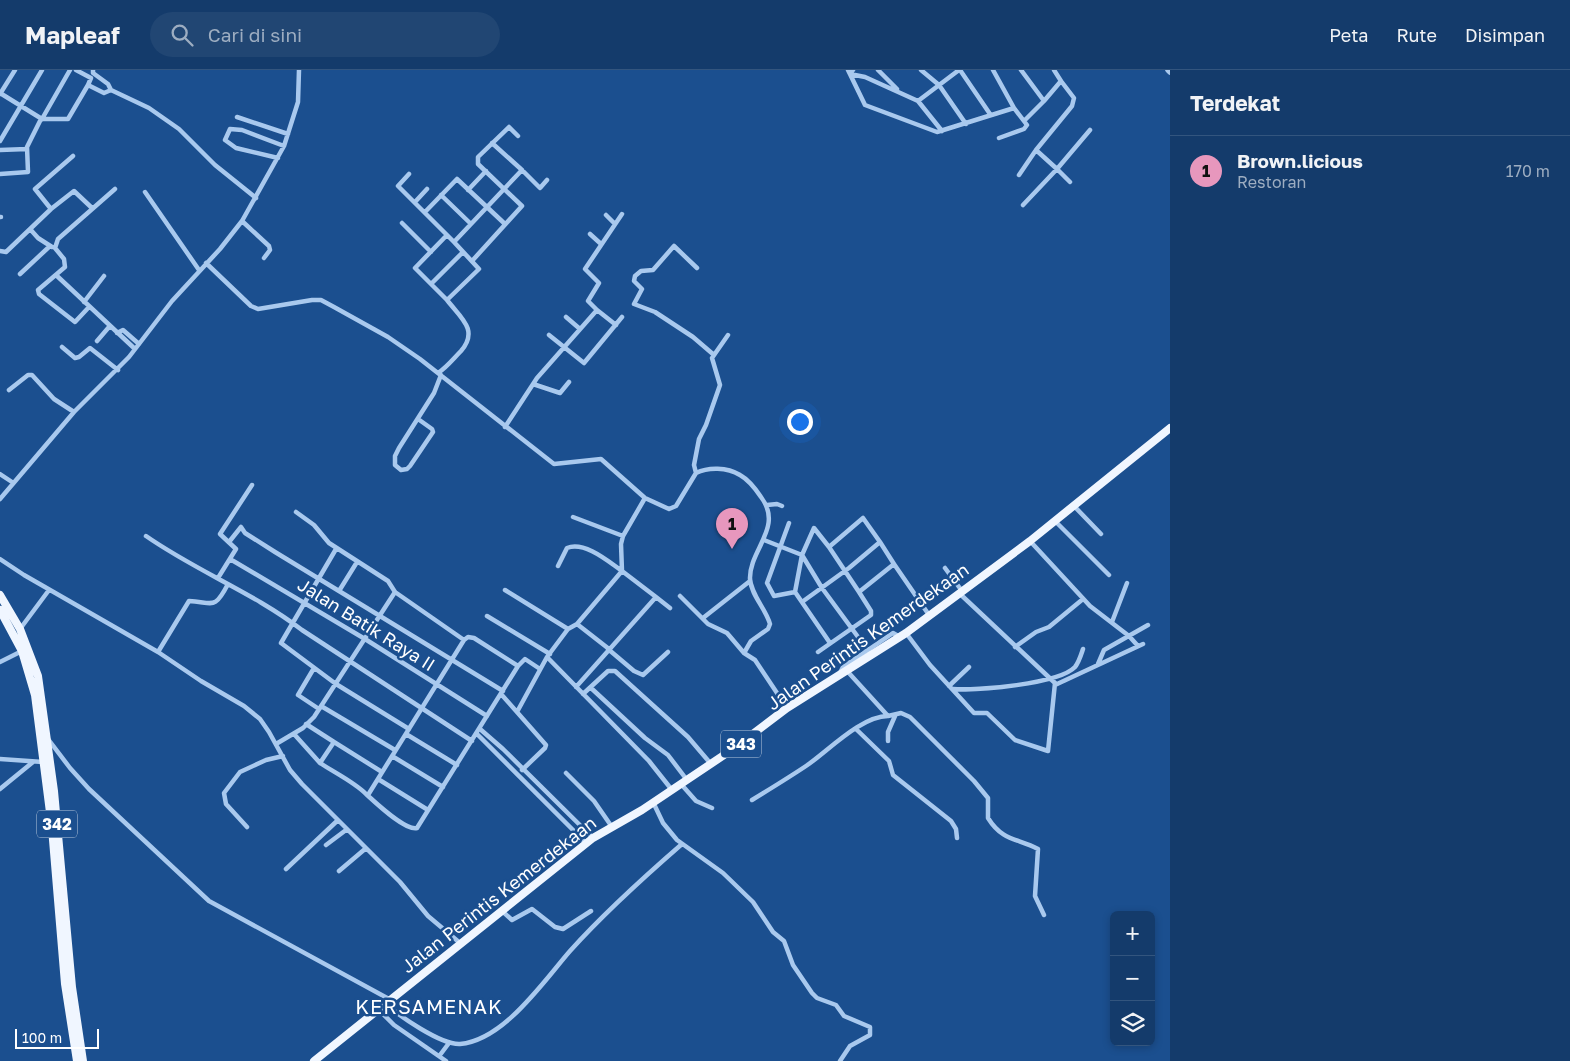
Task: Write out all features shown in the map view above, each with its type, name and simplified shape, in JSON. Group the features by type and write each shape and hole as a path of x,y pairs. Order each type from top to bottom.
{"main road":[{"name":"Jalan Perintis Kemerdekaan","path":"314,1061 590,840 672,790 787,708 848,672 870,653 903,635 1030,541 1170,428"},
{"name":"342","path":"0,595 20,629 35,663 47,737 63,927 65,984 77,1061"},
{"name":"342","path":"0,610 22,651 35,695 63,927 83,1061"}],"street":[{"path":"15,70 0,94 42,119 68,119 88,85 93,71 108,84 111,90 149,108 179,129 214,165 256,198"},
{"path":"0,141 42,70"},
{"path":"0,174 28,172 27,149 70,70"},
{"path":"76,70 91,78"},
{"path":"0,499 12,482 74,412 118,370 199,270 242,221 284,146 298,102 299,70"},
{"path":"878,70 900,91"},
{"path":"921,70 939,85 966,124"},
{"path":"918,101 960,70 990,114"},
{"path":"992,70 1014,108 1027,125 1024,129 999,138"},
{"path":"1021,70 1044,101"},
{"path":"1019,175 1036,150 1074,103 1074,98 1054,70"},
{"path":"850,71 900,91 918,101 942,131"},
{"path":"850,71 860,100 867,106 936,132 1014,108"},
{"path":"1025,120 1061,81"},
{"path":"88,85 104,93 111,90"},
{"path":"237,117 288,134"},
{"path":"472,261 522,206 478,164 478,157 509,127 518,136"},
{"path":"278,158 236,148 224,140 225,135 230,129 242,130 284,146"},
{"path":"1023,205 1090,130"},
{"path":"492,143 540,188 547,180"},
{"path":"0,150 27,149"},
{"path":"1036,150 1070,182"},
{"path":"51,209 35,189 73,156"},
{"path":"454,242 522,170"},
{"path":"468,190 486,172"},
{"path":"409,174 398,186 479,269 447,300"},
{"path":"425,212 457,179 506,224"},
{"path":"20,274 53,247 58,239 115,189"},
{"path":"415,202 427,189"},
{"path":"0,251 6,252 51,209 74,191 92,208"},
{"path":"146,192 199,270"},
{"path":"441,195 471,224"},
{"path":"616,325 588,301 599,283 585,269 622,214"},
{"path":"606,215 615,224"},
{"path":"242,221 269,246 270,250 264,258"},
{"path":"402,223 431,252"},
{"path":"30,229 38,238 53,247 66,264 56,276 38,288 39,294 75,322 90,307"},
{"path":"590,234 601,244"},
{"path":"418,419 432,429 433,432 410,466 407,469 401,470 395,464 395,456 434,393 439,374 467,345 470,335 465,322 447,300 415,268 447,235"},
{"path":"697,268 674,246 653,270 641,271 634,276 634,281 642,289 634,304 655,312 693,337 714,355"},
{"path":"431,284 463,252"},
{"path":"206,263 251,306 258,309 321,300 388,337 439,374 554,464 594,458 603,460 645,498 669,509 673,508 696,473 707,469 718,469 738,474 756,489 767,505 770,513 764,540 750,581 703,618"},
{"path":"56,276 135,349"},
{"path":"84,302 104,276"},
{"path":"505,427 533,384 598,310"},
{"path":"566,317 580,329"},
{"path":"549,335 584,363 622,317"},
{"path":"98,340 109,327"},
{"path":"117,333 123,330 139,344"},
{"path":"696,473 694,466 699,439 720,385 712,360 728,335"},
{"path":"62,347 75,358 90,348 118,370"},
{"path":"9,390 30,374 54,399 74,412"},
{"path":"533,384 560,393 569,382"},
{"path":"0,474 12,482"},
{"path":"218,578 236,548 221,536 221,531 252,485"},
{"path":"517,712 540,669 568,628 577,624 622,571 621,544 623,536 645,498"},
{"path":"767,505 777,504 782,506"},
{"path":"1073,505 1100,534"},
{"path":"296,512 314,525 336,548 388,581 394,592 464,640"},
{"path":"573,517 623,536"},
{"path":"829,547 863,518 929,615"},
{"path":"1054,520 1110,575"},
{"path":"789,523 767,581 768,586 776,596 795,592"},
{"path":"229,542 242,527 245,533 502,693 546,745 518,774"},
{"path":"795,592 800,574 802,555 814,528 829,547 872,613 818,652"},
{"path":"146,536 292,622 472,741"},
{"path":"764,540 802,555 822,588 870,653 843,667 840,676"},
{"path":"1030,541 1083,599 1129,636 1138,646"},
{"path":"802,602 845,572 880,542"},
{"path":"558,566 567,548 573,546 597,554 670,608"},
{"path":"336,548 281,643 336,684 457,765"},
{"name":"Jalan Batik Raya II","path":"230,558 365,639 487,716"},
{"path":"0,559 49,590 158,652 260,718 290,770 337,821 400,882 428,916 460,943"},
{"path":"339,591 357,562"},
{"path":"859,592 894,564"},
{"path":"800,574 809,568"},
{"path":"945,568 961,592 1015,647 1053,681"},
{"path":"744,653 751,641 770,627 750,581"},
{"path":"1112,622 1127,583"},
{"path":"158,652 189,601 205,604 216,601 228,584"},
{"path":"20,629 49,590"},
{"path":"505,590 568,628"},
{"path":"276,744 294,734 320,708 394,592"},
{"path":"795,592 830,643"},
{"path":"680,596 708,624 727,633 744,653 755,660 787,708"},
{"path":"576,686 656,597"},
{"path":"1015,647 1036,632 1050,627 1083,599"},
{"path":"487,616 549,656 649,761 672,790"},
{"path":"577,624 634,671 643,675 668,652"},
{"path":"1098,664 1104,650 1148,625"},
{"path":"903,635 974,712 988,714 1015,740 1046,752 1049,749 1053,681"},
{"path":"368,795 464,640 468,637 474,638 518,666"},
{"path":"953,690 970,691 1053,681 1078,674 1143,644"},
{"path":"1053,681 1075,666 1083,649"},
{"path":"0,662 22,651"},
{"path":"294,734 320,763 368,795 373,803 412,828 417,828 518,666 525,659 540,669"},
{"path":"1075,666 1078,674"},
{"path":"953,690 969,667"},
{"path":"314,668 298,695 396,750"},
{"path":"584,694 608,671 616,671 688,736 711,764"},
{"path":"848,672 888,716"},
{"path":"591,688 645,738 668,755 696,801 712,808"},
{"path":"752,800 807,766 856,729 878,717 904,713 974,781 988,798 988,818 1000,832 1008,838 1038,849 1035,896 1044,915"},
{"path":"888,741 888,732 896,715"},
{"path":"306,724 382,772"},
{"path":"856,729 889,761 893,775 951,821 956,830 957,838"},
{"path":"478,732 503,749 524,769 590,840"},
{"path":"478,732 497,754 544,800 590,840"},
{"path":"47,737 70,768 89,789 210,901 387,1001 400,1016 449,1043 457,1044 477,1040 508,1020 570,951 643,878 682,844"},
{"path":"320,763 334,742"},
{"path":"497,754 503,749"},
{"path":"247,827 226,804 224,793 240,772 266,760 283,756"},
{"path":"392,756 443,788"},
{"path":"0,759 43,762"},
{"path":"0,789 33,762"},
{"path":"566,773 594,801 612,827"},
{"path":"378,778 428,810"},
{"path":"544,800 550,795"},
{"path":"653,802 663,823 682,844 743,890 773,932 784,941 793,965 812,993 817,998 836,1005 844,1016 870,1027 870,1034 850,1046 840,1061"},
{"path":"286,868 337,821"},
{"path":"326,845 346,830"},
{"path":"339,871 366,849"},
{"path":"501,910 512,920 532,909 555,927 563,929 591,911"},
{"path":"378,1009 394,1025 446,1061"},
{"path":"420,1042 426,1030"},
{"path":"440,1056 449,1043"}],"place":[{"name":"Brown.licious","path":"732,549"}],"district":[{"name":"KERSAMENAK","path":"429,1007"}]}
